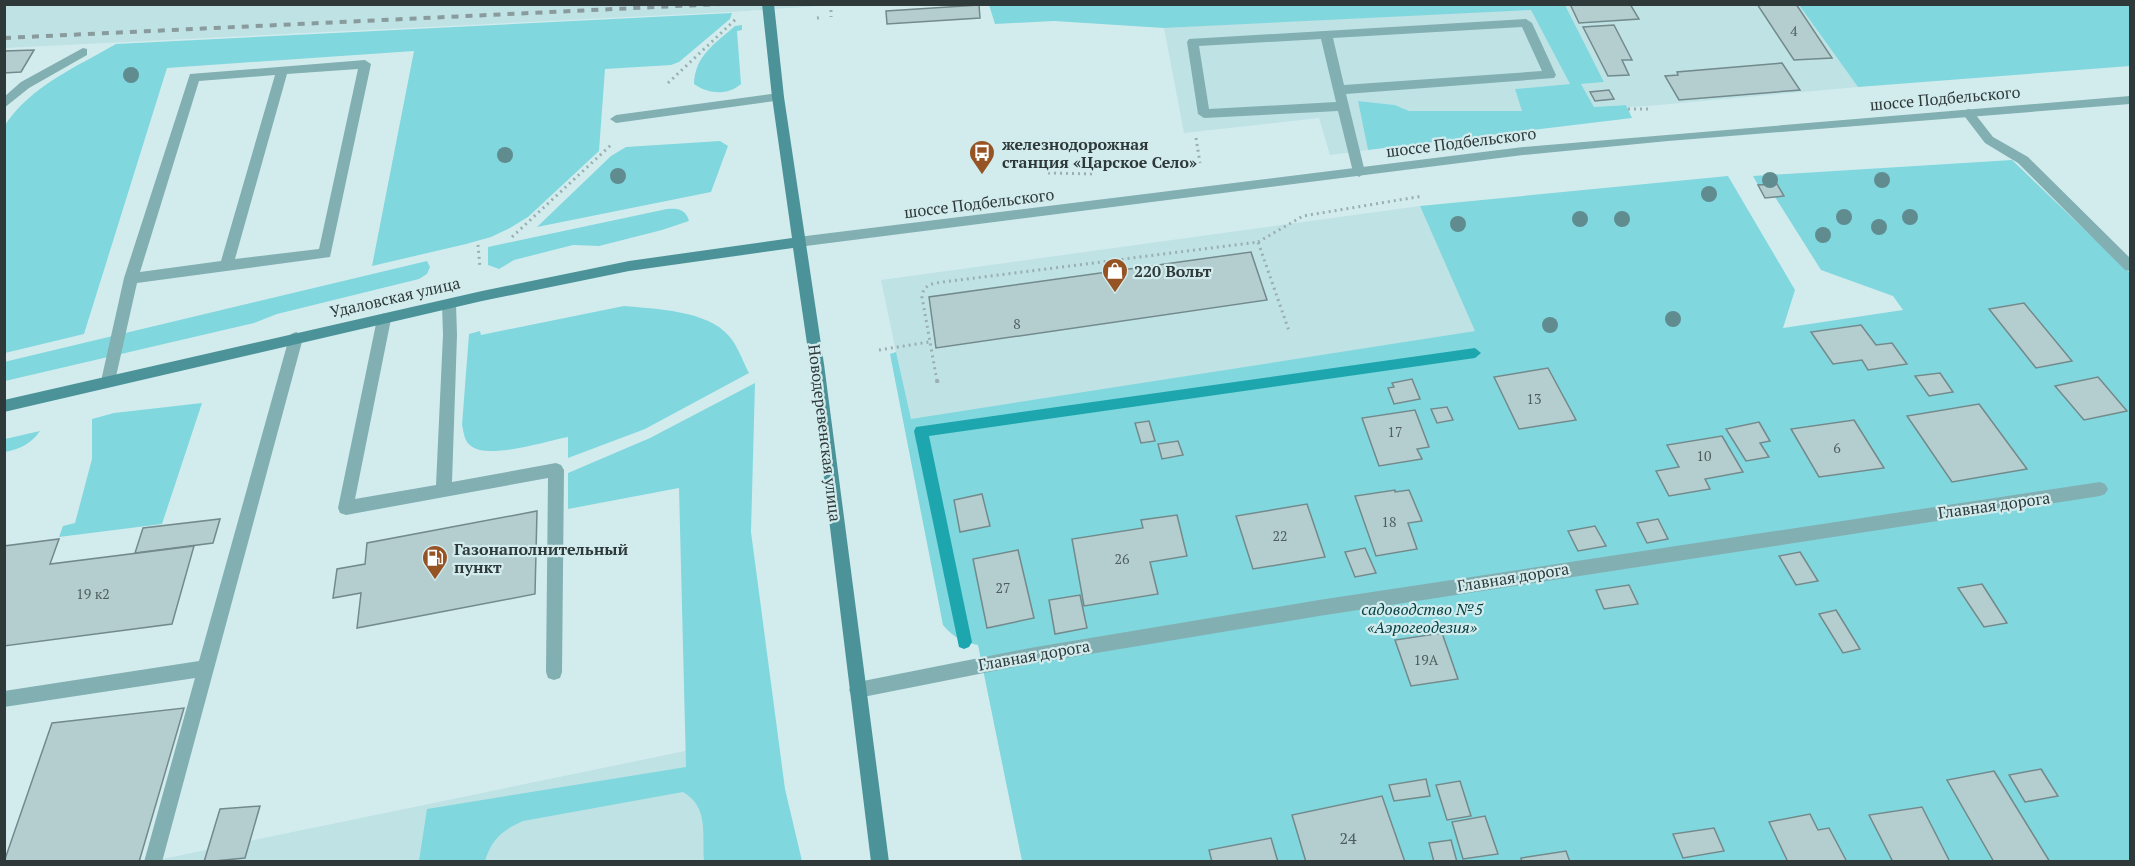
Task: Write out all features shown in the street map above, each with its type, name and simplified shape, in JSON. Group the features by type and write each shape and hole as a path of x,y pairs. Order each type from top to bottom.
{"main road":[{"name":"Новодеревенская улица","path":"768,4 778,97 817,364 880,861"},
{"name":"Удаловская улица","path":"4,406 296,338 629,266 798,242"}],"street":[{"path":"1339,90 1550,75 1526,24 1192,42 1204,114 1343,106"},
{"path":"1326,35 1359,172"},
{"path":"4,104 25,84 83,52"},
{"path":"108,381 131,278 194,77 365,64 325,253 131,278"},
{"path":"226,266 282,70"},
{"path":"616,118 778,97"},
{"name":"шоссе Подбельского","path":"798,242 1401,166 1668,137 2130,100"},
{"path":"1968,113 1989,140 2023,160 2130,266"},
{"path":"444,490 450,335 449,304"},
{"path":"384,319 346,508 556,470 554,672"},
{"path":"153,861 296,338"},
{"name":"Главная дорога","path":"858,690 987,662 1658,554 2100,489"},
{"path":"4,699 205,669"}],"path":[{"path":"831,4 831,17"},
{"path":"817,18 823,17"},
{"path":"1628,109 1649,109"},
{"path":"938,385 922,297 923,290 928,285 1258,242 1303,216 1423,196"},
{"path":"1258,242 1289,331"},
{"path":"879,350 929,342"}],"shaded area":[{"path":"4,5 836,5 5,48"},
{"path":"1565,5 1799,5 1858,87 1648,106 1594,107 1581,84 1604,82"},
{"path":"1532,10 1570,84 1515,89 1523,111 1409,111 1395,105 1358,101 1368,150 1330,155 1319,118 1184,133 1164,28"},
{"path":"1420,206 1476,331 910,420 881,280"},
{"path":"714,745 755,862 148,862"}],"green space":[{"path":"989,5 1565,5 1604,82 1581,84 1594,107 1626,105 1632,118 1368,150 1358,101 1395,105 1409,111 1522,111 1515,89 1570,84 1531,10 1164,28 1054,21 995,24"},
{"path":"1799,5 2130,5 2130,66 1858,87"},
{"path":"732,13 730,19 679,62 671,65 605,69 599,151 528,217 491,237 372,266 414,51 167,68 84,334 5,353 5,125 16,111 41,88 116,44"},
{"path":"742,25 742,30 737,31 741,84 724,92 711,92 694,84 698,65 707,51 735,26"},
{"path":"720,141 728,146 711,192 537,227 611,156 626,147"},
{"name":"садоводство №5 «Аэрогеодезия»","path":"2012,160 2130,273 2130,861 1022,861 978,645 958,638 943,625 890,354 896,352 911,419 1475,331 1420,206 1728,176 1795,290 1783,328 1903,310 1893,296 1821,270 1775,197 1784,196 1777,184 1758,185 1753,176"},
{"path":"667,209 681,210 689,221 599,246 573,245 514,260 499,269 488,265 488,247"},
{"path":"427,261 430,267 427,274 419,279 277,314 254,323 5,381 4,362"},
{"path":"624,306 680,312 708,321 729,336 749,373 645,429 568,458 568,437 491,451 479,450 467,442 462,425 469,334 480,331 481,335"},
{"path":"755,383 751,532 785,789 802,861 704,861 701,813 691,798 683,792 523,821 509,828 494,841 485,861 419,861 427,809 686,767 679,488 568,509 568,473 650,438"},
{"path":"202,403 162,524 59,537 63,526 75,523 92,459 92,419 114,413"},
{"path":"40,431 25,445 5,452 5,439"}],"building":[{"path":"1570,4 1630,4 1639,19 1579,23"},
{"path":"1757,4 1796,4 1832,58 1794,60"},
{"path":"979,5 980,18 887,24 886,11"},
{"path":"1614,25 1632,60 1622,60 1629,75 1608,76 1583,27"},
{"path":"34,50 21,72 4,73 4,51"},
{"path":"1782,63 1800,90 1679,100 1665,76 1678,75 1677,72"},
{"path":"1609,90 1614,99 1595,101 1590,92"},
{"path":"1777,184 1784,196 1765,198 1758,185"},
{"path":"1251,252 1267,300 936,348 929,297"},
{"path":"2024,303 2072,361 2036,368 1989,309"},
{"path":"1861,325 1876,345 1892,343 1907,364 1868,370 1862,360 1833,364 1811,332"},
{"path":"1548,368 1576,420 1519,429 1494,377"},
{"path":"1940,373 1953,392 1929,396 1915,376"},
{"path":"2098,377 2127,411 2084,420 2055,386"},
{"path":"1412,379 1420,399 1394,404 1388,388 1394,387 1392,383"},
{"path":"1979,404 2027,469 1952,482 1907,416"},
{"path":"1447,407 1453,420 1437,423 1431,409"},
{"path":"1415,410 1429,447 1417,449 1422,459 1379,466 1362,418"},
{"path":"1854,420 1884,468 1819,477 1791,429"},
{"path":"1149,421 1155,441 1141,443 1135,423"},
{"path":"1759,422 1770,441 1760,443 1769,457 1746,461 1726,429"},
{"path":"1722,436 1743,472 1705,479 1710,489 1669,496 1656,471 1679,467 1667,445"},
{"path":"1178,441 1183,455 1162,459 1158,444"},
{"path":"1395,490 1395,492 1409,490 1422,521 1408,523 1417,549 1376,556 1355,496"},
{"path":"982,494 990,526 960,532 954,500"},
{"path":"1307,504 1325,557 1253,569 1236,516"},
{"name":"Газонаполнительный пункт","path":"537,511 535,594 357,628 361,593 333,598 337,569 365,564 367,543"},
{"path":"1177,515 1187,556 1150,562 1158,594 1084,606 1072,539 1143,528 1141,520"},
{"path":"220,519 213,543 135,553 143,528"},
{"path":"1658,519 1668,539 1647,543 1637,523"},
{"path":"1595,526 1606,546 1578,551 1568,531"},
{"path":"59,539 50,564 194,546 172,624 4,646 4,546"},
{"path":"1365,548 1376,573 1355,577 1345,552"},
{"path":"1018,550 1034,618 987,628 973,559"},
{"path":"1800,552 1818,581 1796,585 1779,556"},
{"path":"1982,584 2007,623 1984,627 1958,588"},
{"path":"1629,585 1638,604 1604,609 1596,590"},
{"path":"1080,595 1087,628 1055,634 1049,600"},
{"path":"1836,610 1860,649 1843,653 1819,614"},
{"path":"1442,633 1458,679 1411,686 1395,640"},
{"path":"184,708 139,862 4,862 52,723"},
{"path":"2041,769 2058,796 2025,802 2009,775"},
{"path":"1994,771 2050,862 1994,862 1947,780"},
{"path":"1426,779 1430,796 1394,801 1389,785"},
{"path":"1460,781 1471,816 1447,820 1436,785"},
{"path":"1382,796 1405,862 1306,862 1292,815"},
{"path":"260,806 245,858 204,862 220,809"},
{"path":"1922,807 1950,862 1893,862 1869,815"},
{"path":"1810,814 1818,830 1829,828 1847,862 1788,862 1769,822"},
{"path":"1485,816 1498,854 1463,859 1452,822"},
{"path":"1714,828 1724,851 1683,858 1673,834"},
{"path":"1271,838 1278,862 1212,862 1209,850"},
{"path":"1451,840 1457,862 1434,862 1429,843"},
{"path":"1566,851 1570,862 1522,862 1521,858"}],"waterway":[{"path":"964,642 921,431 1475,353"}],"railway":[{"path":"4,38 720,4"}],"place":[{"name":"железнодорожная станция «Царское Село»","path":"982,176"},
{"name":"220 Вольт","path":"1115,294"},
{"name":"Газонаполнительный пункт","path":"435,581"}]}
